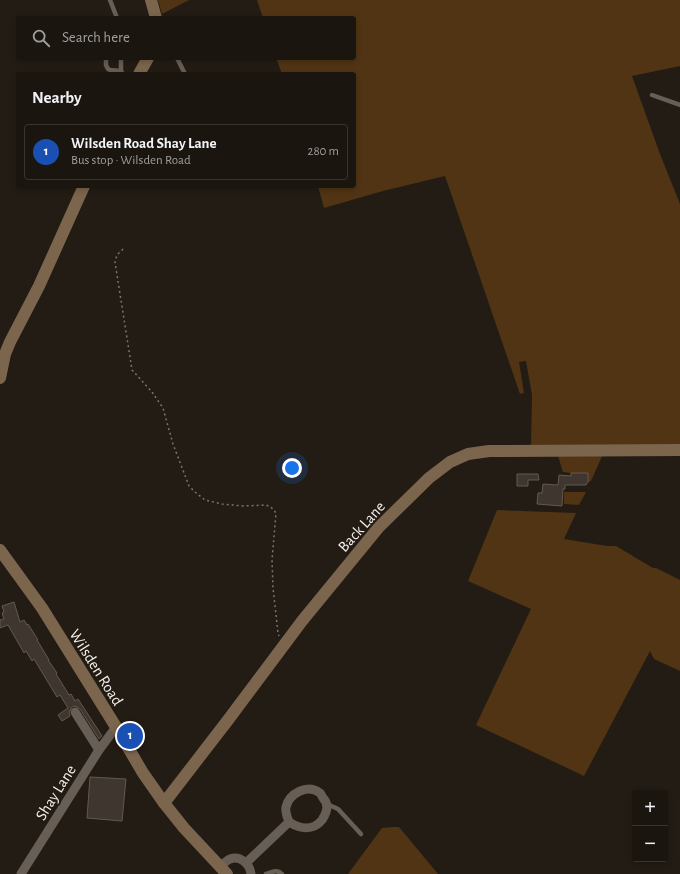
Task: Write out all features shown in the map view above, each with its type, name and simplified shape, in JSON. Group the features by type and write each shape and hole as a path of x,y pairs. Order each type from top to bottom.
{"street":[{"path":"151,0 155,16"},
{"path":"140,72 147,60"},
{"path":"0,378 5,354 10,342 39,286 83,188"},
{"name":"Back Lane","path":"164,803 302,621 379,527 429,478 450,462 468,454 489,451 680,450"},
{"name":"Wilsden Road","path":"0,550 42,608 116,727 143,774 184,828 224,870"},
{"path":"74,712 99,750"},
{"name":"Shay Lane","path":"21,874 99,750 116,727"},
{"path":"304,789 314,790 326,800 327,804 325,815 317,824 310,828 303,828 295,826 289,822 285,809 288,802 298,792 304,789"},
{"path":"246,863 289,822"},
{"path":"224,870 229,859 240,859 246,863 250,870 250,874"}],"lane":[{"path":"110,0 116,16"},
{"path":"106,60 108,69 122,72 121,60"},
{"path":"178,60 184,72"},
{"path":"652,95 680,105"},
{"path":"327,804 338,809 361,834"},
{"path":"266,874 279,871 282,874"}],"path":[{"path":"123,249 117,256 115,262 132,370 152,392 163,408 173,444 189,486 205,500 222,504 242,506 266,505 271,507 276,513 272,560 273,588 278,633 283,646"}],"shaded area":[{"path":"158,0 189,0 162,14"},
{"path":"257,0 680,0 680,66 632,76 680,204 680,445 531,446 532,395 526,361 519,362 524,393 520,394 445,176 383,191 324,208 319,188 356,188 356,72 281,72 277,60 356,60 356,16 262,16"},
{"path":"603,454 591,481 588,482 587,473 563,472 558,456"},
{"path":"564,492 586,492 579,505 564,504"},
{"path":"497,510 576,513 564,539 607,546 616,546 653,568 656,568 680,580 680,671 654,659 650,651 584,776 476,725 531,609 468,581"},
{"path":"399,827 438,874 348,874 382,828"}],"building":[{"path":"571,473 588,473 588,482 586,485 565,485 565,489 563,489 562,506 537,504 538,493 542,493 543,484 558,485 559,475 571,476"},
{"path":"517,474 538,474 539,480 528,480 528,486 517,486"},
{"path":"14,602 20,622 24,620 27,625 28,624 69,695 71,694 75,701 78,699 102,736 99,739 80,709 77,707 72,707 69,712 70,716 62,721 58,715 68,708 60,695 57,697 34,659 32,661 26,651 24,653 8,625 0,628 0,620 4,619 2,606"},
{"path":"90,777 126,779 122,821 87,818"}],"place":[{"name":"Wilsden Road Shay Lane","path":"130,736"}]}
